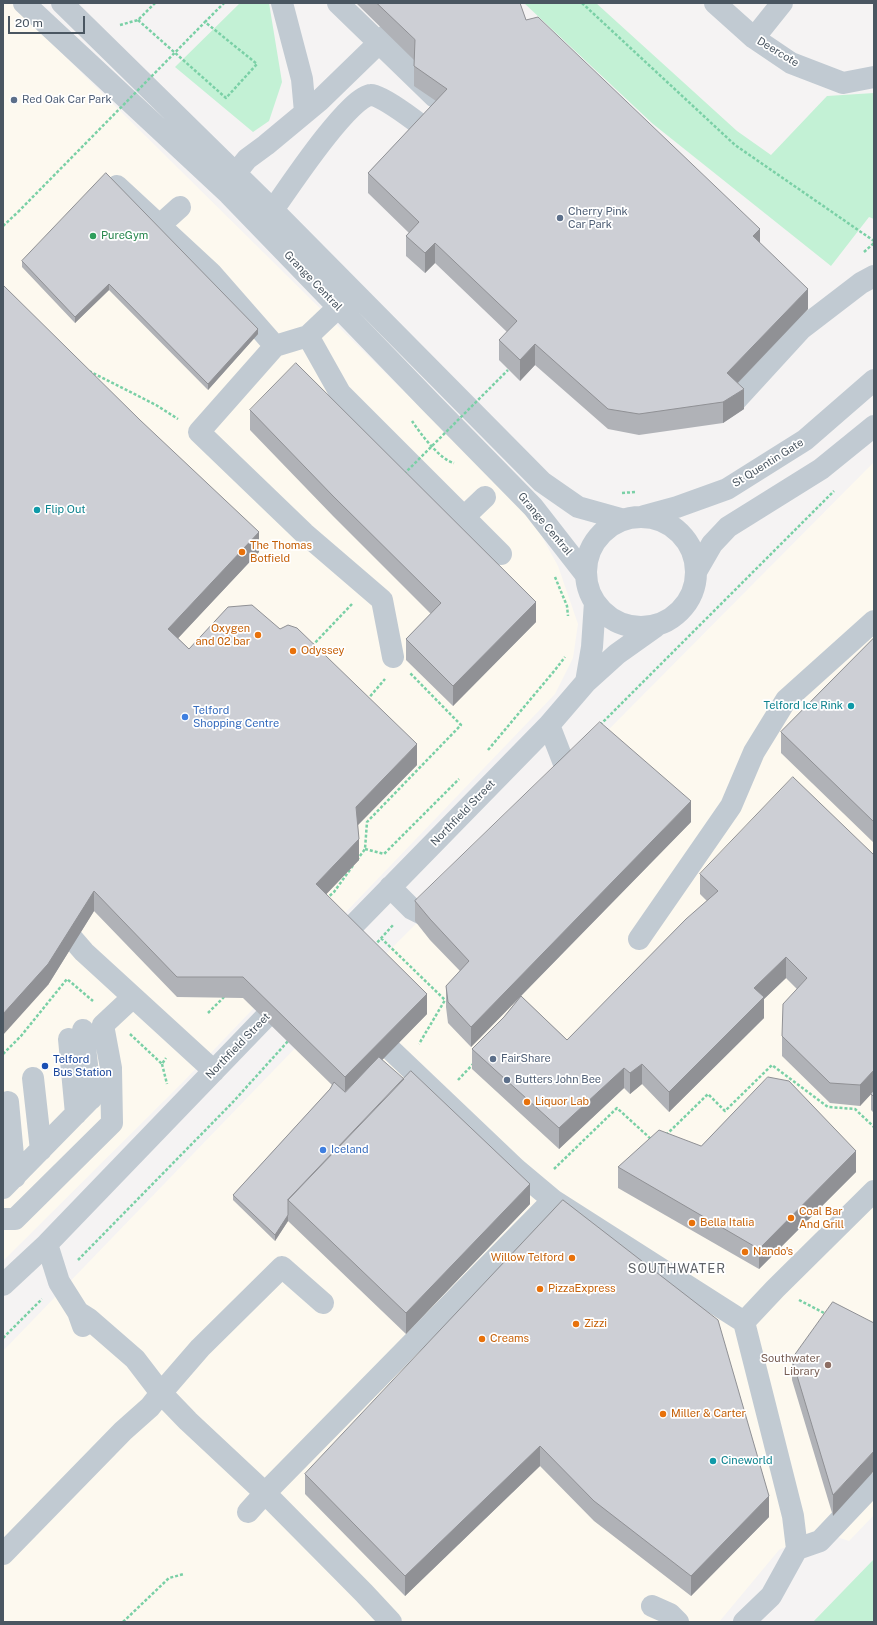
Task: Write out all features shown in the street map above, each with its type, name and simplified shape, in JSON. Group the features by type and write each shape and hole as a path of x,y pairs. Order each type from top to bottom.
{"street":[{"name":"Grange Central","path":"24,3 232,184 272,210 542,482 578,507 621,520"},
{"name":"Grange Central","path":"62,3 232,184 246,212 533,507 586,575"},
{"path":"282,3 302,79 305,112"},
{"path":"232,184 247,159 319,101 388,34 415,60 449,100 338,3"},
{"name":"Deercote","path":"715,3 754,38 790,63 843,83 874,77"},
{"path":"754,38 782,3"},
{"path":"246,212 272,210 340,120 361,99 371,95 380,98 428,130 448,147 437,158"},
{"path":"117,186 212,273 275,346"},
{"path":"160,225 180,207"},
{"path":"698,409 735,401 801,329 874,276"},
{"path":"354,292 308,336 275,346 199,432 304,533 382,600 396,659"},
{"path":"308,336 340,393 501,554"},
{"name":"St Quentin Gate","path":"644,516 677,507 727,489 805,440 874,380"},
{"path":"697,570 712,544 728,527 821,469 874,426"},
{"path":"464,517 485,497"},
{"path":"633,516 658,518 670,524 681,533 690,543 695,556 697,570 694,588 686,605 673,618 655,627 632,627 609,617 595,602 588,586 586,575 588,555 594,542 606,529 621,520 633,516"},
{"path":"586,682 592,647 595,602"},
{"path":"639,939 731,806 754,752 786,700 874,621"},
{"name":"Northfield Street","path":"318,962 549,725 586,682 617,654 655,627"},
{"path":"549,725 562,761 576,778 581,800 580,806"},
{"path":"390,887 412,909 428,917 461,912"},
{"path":"71,937 84,952 214,1071"},
{"name":"Northfield Street","path":"3,1285 47,1244 296,985"},
{"path":"3,1219 15,1219 112,1123 111,1068 103,1025 133,997"},
{"path":"391,1050 516,1169 553,1200 744,1322 793,1516 797,1549 771,1596 744,1622"},
{"path":"45,1065 47,1144"},
{"path":"45,1065 47,1144"},
{"path":"45,1065 47,1144"},
{"path":"45,1065 47,1144"},
{"path":"47,1144 107,1082 111,1068"},
{"path":"744,1322 775,1289 874,1191"},
{"path":"248,1512 553,1200"},
{"path":"47,1244 59,1282 78,1312 83,1326 112,1357 161,1392 188,1421 265,1493 391,1622"},
{"path":"3,1554 123,1431 150,1407 161,1392 206,1343 282,1267 323,1303"},
{"path":"797,1549 820,1541 874,1484"},
{"path":"652,1606 670,1614 678,1622"}],"path":[{"path":"115,26 138,20 155,3"},
{"path":"3,226 224,3"},
{"path":"582,3 735,145 874,241"},
{"path":"138,20 226,98 256,64 205,22"},
{"path":"153,65 159,70"},
{"path":"89,370 156,405"},
{"path":"402,477 508,370"},
{"path":"481,389 486,394"},
{"path":"410,418 418,430 442,456 457,464"},
{"path":"618,493 640,492"},
{"path":"553,571 567,606 568,620"},
{"path":"307,651 356,600"},
{"path":"486,753 555,670 567,653"},
{"path":"322,903 334,892 365,849 367,822 461,725 396,659 362,705"},
{"path":"365,849 384,854 464,775"},
{"path":"381,938 444,1000 407,1065"},
{"path":"208,1013 231,991"},
{"path":"441,1098 479,1057"},
{"path":"662,1138 708,1094 726,1111 772,1065 828,1107 855,1109 874,1127"},
{"path":"536,1186 617,1108 656,1144"},
{"path":"775,1289 832,1317"},
{"path":"123,1622 169,1578 184,1574"}],"shaded area":[{"path":"3,3 11,3 516,502 541,535 558,566 578,624 573,658 555,694 181,1084 3,1261"},
{"path":"874,462 874,1515 849,1541 819,1531 779,1550 719,1622 3,1622 3,1351 382,958"}],"green space":[{"path":"240,3 269,3 282,82 269,121 253,132 175,67"},
{"path":"524,3 596,3 737,131 771,155 827,96 874,93 874,219 869,217 831,266 653,124"},
{"path":"874,1559 874,1622 813,1622"}],"building":[{"name":"Cherry Pink Car Park","path":"377,3 520,3 526,20 538,17 760,229 753,236 808,289 727,373 744,389 723,402 639,414 608,409 535,344 520,360 499,340 517,321 435,243 425,253 406,236 419,222 368,173 447,89 414,66 415,40"},
{"path":"106,173 258,329 208,384 109,284 75,317 22,261"},
{"name":"Telford Shopping Centre","path":"3,285 140,420 259,532 168,629 189,649 228,607 252,605 280,629 288,625 297,628 417,744 356,807 359,839 316,884 427,994 345,1077 243,977 177,977 94,891 48,964 3,1014"},
{"path":"296,363 536,602 453,686 406,639 441,603 333,496 250,410"},
{"name":"Telford Ice Rink","path":"874,638 874,822 781,732"},
{"path":"600,722 691,801 471,1027 448,1002 446,986 469,961 415,901"},
{"path":"793,777 874,855 874,1070 860,1085 830,1083 782,1036 783,1004 807,978 786,957 754,988 764,997 669,1092 642,1064 630,1073 624,1068 559,1128 472,1049 504,1017 521,996 567,1040 686,919 718,891 700,874"},
{"path":"379,1057 404,1079 288,1200 288,1215 275,1235 233,1195 330,1089 334,1082 345,1092"},
{"path":"411,1071 530,1184 406,1313 288,1200"},
{"path":"768,1077 789,1081 856,1151 759,1249 618,1167 659,1130 701,1146"},
{"path":"874,1090 874,1097 871,1094"},
{"path":"563,1200 718,1320 769,1496 691,1576 594,1501 540,1446 405,1576 305,1474"},
{"path":"833,1302 874,1323 874,1451 833,1495 792,1359"}],"place":[{"name":"Red Oak Car Park","path":"14,100"},
{"name":"Cherry Pink Car Park","path":"560,218"},
{"name":"PureGym","path":"93,236"},
{"name":"Flip Out","path":"37,510"},
{"name":"The Thomas Botfield","path":"242,552"},
{"name":"Oxygen and 02 bar","path":"258,635"},
{"name":"Odyssey","path":"293,651"},
{"name":"Telford Ice Rink","path":"851,706"},
{"name":"Telford Shopping Centre","path":"185,717"},
{"name":"FairShare","path":"493,1059"},
{"name":"Telford Bus Station","path":"45,1066"},
{"name":"Butters John Bee","path":"507,1080"},
{"name":"Liquor Lab","path":"527,1102"},
{"name":"Iceland","path":"323,1150"},
{"name":"Coal Bar And Grill","path":"791,1218"},
{"name":"Bella Italia","path":"692,1223"},
{"name":"Nando's","path":"745,1252"},
{"name":"Willow Telford","path":"572,1258"},
{"name":"PizzaExpress","path":"540,1289"},
{"name":"Zizzi","path":"576,1324"},
{"name":"Creams","path":"482,1339"},
{"name":"Southwater Library","path":"828,1365"},
{"name":"Miller & Carter","path":"663,1414"},
{"name":"Cineworld","path":"713,1461"}],"district":[{"name":"SOUTHWATER","path":"677,1269"}]}
